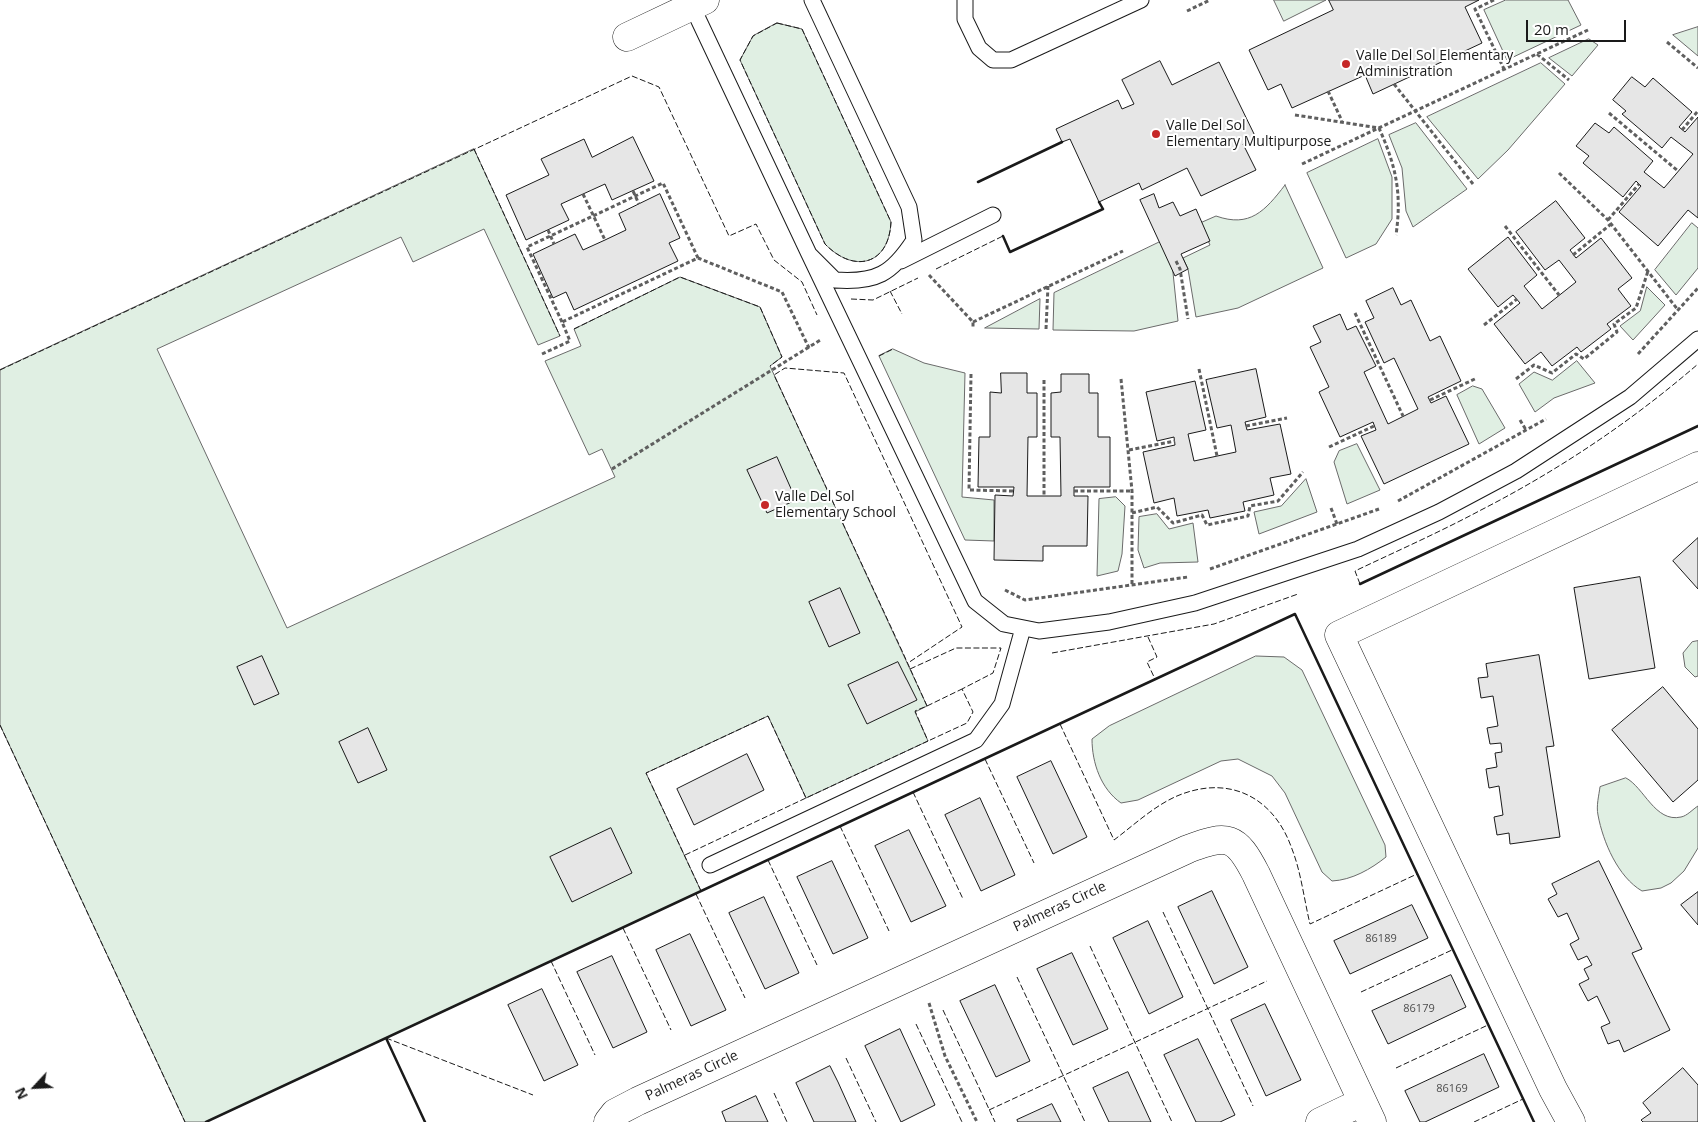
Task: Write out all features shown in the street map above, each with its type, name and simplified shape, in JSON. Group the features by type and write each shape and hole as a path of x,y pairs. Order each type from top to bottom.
{"street":[{"path":"627,36 698,3"},
{"path":"1571,1122 1553,1089 1339,635 1698,466"},
{"name":"Palmeras Circle","path":"608,1122 615,1113 638,1101 1188,849 1212,840 1230,840 1244,852 1367,1112"},
{"path":"1320,1122 1367,1112"}],"lane":[{"path":"812,0 909,207 914,240 900,262"},
{"path":"965,0 965,19 979,48 994,60 1011,60 1141,0"},
{"path":"698,3 809,254 975,601 1004,624 1039,631 1110,622 1195,603 1358,549 1439,512 1516,471 1630,397 1698,339"},
{"path":"809,254 835,280 857,282 877,277 900,262 993,215"},
{"path":"710,864 976,740 1002,704 1023,628"}],"path":[{"path":"1187,11 1210,0"},
{"path":"1494,0 1475,9 1504,69"},
{"path":"1302,164 1588,30"},
{"path":"1667,42 1698,68"},
{"path":"1537,54 1569,80"},
{"path":"1394,84 1473,184"},
{"path":"1328,92 1343,121"},
{"path":"1682,130 1698,111"},
{"path":"1609,113 1678,171"},
{"path":"1295,114 1379,128"},
{"path":"1379,128 1391,156 1398,183 1399,210 1396,235"},
{"path":"1559,173 1608,220 1678,310"},
{"path":"542,354 570,341 527,247 663,183 698,258 782,292 809,348"},
{"path":"1608,220 1639,184"},
{"path":"632,191 639,204"},
{"path":"583,194 605,240"},
{"path":"1573,254 1611,224"},
{"path":"1505,226 1559,295"},
{"path":"548,230 554,244"},
{"path":"973,322 1123,250"},
{"path":"562,322 698,258"},
{"path":"1176,261 1180,269 1188,319"},
{"path":"1516,379 1534,365 1552,373 1576,354 1584,359 1617,332 1614,324 1636,308 1648,271"},
{"path":"927,273 973,322 973,327"},
{"path":"1046,329 1048,286"},
{"path":"1633,359 1698,288"},
{"path":"1484,324 1517,299"},
{"path":"1355,313 1403,416"},
{"path":"612,469 809,348 845,328"},
{"path":"1199,369 1217,456"},
{"path":"971,374 969,490 1014,491"},
{"path":"1430,400 1477,378"},
{"path":"1121,379 1132,491 1132,585"},
{"path":"1044,380 1044,496"},
{"path":"1397,501 1552,416"},
{"path":"1246,426 1287,418"},
{"path":"1520,420 1526,430"},
{"path":"1329,447 1374,426"},
{"path":"1128,450 1175,441"},
{"path":"1132,513 1157,507 1173,522 1202,515 1208,525 1248,516 1250,506 1278,501 1304,472"},
{"path":"1074,491 1132,491"},
{"path":"1332,508 1337,524"},
{"path":"1207,570 1380,509"},
{"path":"1002,589 1025,600 1189,576"},
{"path":"915,974 930,1006 945,1056 977,1122"}],"green space":[{"path":"1274,0 1326,0 1284,21"},
{"path":"1506,0 1568,0 1581,25 1507,60 1484,10"},
{"path":"777,23 802,29 891,222 889,237 884,248 877,256 868,260 858,262 847,259 825,244 740,60 753,36"},
{"path":"1698,27 1698,56 1673,35"},
{"path":"1589,39 1598,45 1572,76 1549,58"},
{"path":"1541,63 1565,84 1508,150 1478,179 1427,117"},
{"path":"1416,123 1467,189 1413,227 1406,211 1402,168 1389,135"},
{"path":"1378,139 1392,177 1392,219 1376,244 1346,258 1307,173"},
{"path":"474,149 560,336 538,345 484,229 413,262 401,237 157,349 287,628 615,477 602,449 589,455 545,361 581,346 574,329 680,277 760,307 782,357 770,366 927,706 915,712 928,741 806,798 768,716 646,773 701,891 206,1122 185,1122 0,725 0,370"},
{"path":"1285,185 1323,268 1238,308 1196,317 1188,269 1183,258 1210,245 1200,223 1216,216 1238,220 1256,215 1271,202"},
{"path":"1692,223 1698,228 1698,268 1676,295 1655,270"},
{"path":"1162,241 1172,263 1178,321 1134,331 1053,330 1054,293"},
{"path":"1647,287 1665,305 1633,340 1620,326 1640,311"},
{"path":"1040,299 1039,329 985,328"},
{"path":"893,349 924,363 965,373 962,497 994,500 994,541 965,540 879,356"},
{"path":"1577,361 1595,383 1554,398 1535,412 1519,384 1534,372 1552,380"},
{"path":"1473,386 1482,389 1505,428 1479,444 1457,395"},
{"path":"1357,444 1380,490 1347,504 1334,462 1339,451"},
{"path":"1306,479 1317,512 1259,534 1254,512 1281,506"},
{"path":"1116,497 1125,506 1122,554 1118,571 1097,576 1099,499"},
{"path":"1157,514 1169,529 1193,523 1198,562 1160,563 1144,568 1138,550 1139,517"},
{"path":"1698,641 1698,676 1695,677 1685,667 1683,653 1692,642"},
{"path":"1256,656 1284,657 1302,670 1385,845 1386,857 1361,873 1347,879 1332,881 1322,872 1285,793 1272,776 1238,759 1221,761 1138,800 1121,803 1108,790 1099,775 1092,748 1092,739 1109,726"},
{"path":"1626,778 1664,815 1681,817 1698,806 1698,848 1684,871 1671,883 1661,888 1642,891 1633,885 1613,858 1600,825 1597,804 1600,787"}],"building":[{"name":"Valle Del Sol Elementary Administration","path":"1329,0 1479,0 1465,7 1482,43 1373,94 1365,75 1292,108 1281,84 1268,90 1249,50 1333,10"},
{"name":"Valle Del Sol Elementary Multipurpose","path":"1160,61 1172,85 1219,62 1256,138 1243,144 1256,170 1201,196 1187,168 1142,190 1139,183 1099,202 1070,139 1062,142 1056,129 1118,100 1122,109 1134,104 1122,80"},
{"path":"1632,77 1645,87 1653,78 1692,112 1679,127 1685,132 1698,117 1698,218 1688,210 1658,246 1619,212 1641,186 1636,181 1623,197 1583,163 1589,156 1576,146 1595,123 1609,133 1614,127 1653,161 1644,172 1664,188 1693,154 1671,137 1662,148 1622,114 1626,111 1613,100"},
{"path":"633,137 654,181 612,200 605,184 561,204 569,220 526,240 506,195 549,175 541,159 584,139 592,157"},
{"path":"660,194 680,238 669,243 678,261 574,310 566,292 553,298 533,254 575,234 583,250 605,240 626,230 619,214"},
{"path":"1154,194 1159,208 1173,202 1180,216 1196,209 1210,241 1181,254 1188,269 1175,276 1140,200"},
{"path":"1556,201 1585,238 1570,250 1576,258 1601,238 1632,278 1618,289 1631,306 1607,324 1611,329 1581,352 1577,347 1552,366 1541,352 1525,364 1494,324 1520,303 1513,295 1498,307 1468,269 1508,237 1537,275 1524,286 1542,309 1576,282 1559,260 1545,270 1516,232"},
{"path":"1393,288 1401,305 1411,300 1430,341 1440,336 1461,381 1428,397 1431,403 1446,396 1469,444 1384,484 1361,436 1376,430 1373,422 1340,437 1319,392 1329,387 1310,347 1321,342 1313,326 1340,314 1347,330 1356,326 1376,366 1364,372 1388,424 1418,409 1394,358 1384,363 1365,322 1374,318 1366,301"},
{"path":"1256,369 1266,417 1245,422 1247,430 1280,424 1291,474 1270,478 1274,495 1243,502 1245,511 1210,518 1208,510 1177,516 1174,498 1154,503 1143,452 1175,445 1174,437 1157,441 1146,392 1195,381 1206,430 1188,434 1194,461 1236,452 1231,425 1217,428 1206,380"},
{"path":"1001,373 1027,373 1027,393 1037,393 1037,437 1028,437 1027,496 1061,496 1060,437 1051,437 1051,393 1061,392 1061,374 1089,374 1089,393 1098,393 1098,437 1110,437 1110,487 1074,487 1074,496 1088,496 1087,546 1043,546 1043,561 994,560 995,495 1013,496 1014,487 978,487 979,437 990,437 990,392 1001,393"},
{"path":"777,457 796,500 767,513 747,470"},
{"path":"1698,538 1698,589 1673,561"},
{"path":"1640,577 1655,668 1589,679 1574,588"},
{"path":"840,588 860,633 829,647 809,602"},
{"path":"1539,655 1554,746 1546,747 1560,837 1510,844 1509,833 1497,835 1494,817 1503,815 1499,786 1489,788 1486,769 1497,767 1495,753 1502,752 1501,743 1490,744 1487,728 1498,726 1493,696 1481,698 1478,678 1488,677 1486,664"},
{"path":"262,656 279,694 254,705 237,667"},
{"path":"898,662 917,700 867,724 848,685"},
{"path":"1663,687 1698,729 1698,780 1673,802 1612,730"},
{"path":"368,728 387,770 358,783 339,742"},
{"path":"747,754 764,790 694,825 677,789"},
{"path":"1051,761 1087,837 1053,854 1017,777"},
{"path":"980,798 1015,875 981,891 945,815"},
{"path":"611,828 632,873 572,902 550,857"},
{"path":"909,830 946,906 911,922 875,846"},
{"path":"832,861 868,938 833,954 797,877"},
{"path":"1599,861 1642,949 1632,953 1670,1030 1624,1052 1619,1040 1608,1044 1601,1027 1610,1023 1597,996 1588,1001 1579,984 1589,979 1584,969 1592,965 1587,956 1578,960 1570,944 1579,939 1567,913 1558,917 1548,899 1557,894 1552,884"},
{"path":"1212,891 1248,967 1214,984 1178,907"},
{"path":"1698,892 1698,925 1681,905"},
{"path":"764,897 799,973 765,989 729,913"},
{"path":"1412,905 1428,938 1350,974 1334,941"},
{"path":"1148,921 1183,997 1149,1014 1113,938"},
{"path":"690,934 726,1010 691,1026 656,950"},
{"path":"1072,953 1108,1029 1073,1045 1037,969"},
{"path":"612,956 647,1032 613,1048 577,972"},
{"path":"1451,975 1466,1007 1388,1044 1372,1011"},
{"path":"995,985 1030,1061 996,1077 960,1001"},
{"path":"542,989 578,1065 544,1081 508,1005"},
{"path":"1265,1004 1301,1080 1266,1096 1231,1020"},
{"path":"900,1029 935,1105 901,1122 865,1046"},
{"path":"1198,1039 1235,1115 1220,1122 1196,1122 1164,1055"},
{"path":"1484,1054 1499,1087 1425,1122 1420,1122 1405,1091"},
{"path":"830,1066 856,1122 814,1122 796,1083"},
{"path":"1683,1068 1698,1085 1698,1122 1643,1122 1641,1120 1651,1113 1643,1103"},
{"path":"1128,1072 1151,1122 1109,1122 1093,1088"},
{"path":"756,1096 768,1122 726,1122 722,1112"},
{"path":"1052,1104 1061,1122 1018,1122 1017,1120"}],"fence":[{"path":"777,23 802,29 891,222 889,237 884,248 877,256 868,260 858,262 847,259 825,244 740,60 753,36 777,23"},
{"path":"0,370 632,76 659,87 729,236 756,224 774,260 802,282 817,315"},
{"path":"474,149 560,336"},
{"path":"936,269 1003,236"},
{"path":"574,329 680,277 760,307 782,357 770,366"},
{"path":"851,299 873,300 918,278"},
{"path":"890,291 902,314"},
{"path":"879,356 893,349"},
{"path":"1360,584 1355,571 1466,518 1539,478 1621,425 1698,364"},
{"path":"701,891 646,773 768,716 806,798 928,741 915,711 927,706 774,375 785,368 844,373 962,627 908,663"},
{"path":"1052,653 1214,624 1298,594"},
{"path":"1148,637 1157,657 1147,662 1155,679"},
{"path":"910,669 956,648 1001,648 993,673 962,689 973,712 967,723 928,741"},
{"path":"927,706 962,689"},
{"path":"1060,724 1114,840 1160,805 1177,796 1196,790 1231,789 1247,795 1261,804 1274,816 1284,831 1292,849 1310,924 1417,874"},
{"path":"0,725 185,1122"},
{"path":"985,759 1034,863"},
{"path":"913,792 963,899"},
{"path":"685,855 806,798"},
{"path":"840,826 889,931"},
{"path":"768,860 817,965"},
{"path":"696,894 745,998"},
{"path":"1163,912 1253,1106"},
{"path":"623,928 671,1030"},
{"path":"1090,946 1172,1122"},
{"path":"1361,992 1452,950"},
{"path":"551,961 595,1055"},
{"path":"1017,977 1085,1122"},
{"path":"989,1110 1267,981"},
{"path":"943,1010 995,1122"},
{"path":"916,1024 962,1122"},
{"path":"1396,1068 1488,1025"},
{"path":"386,1038 533,1095"},
{"path":"846,1058 876,1122"},
{"path":"774,1093 787,1122"},
{"path":"1474,1122 1523,1099"}],"wall":[{"path":"978,182 1062,142"},
{"path":"1003,236 1010,252 1103,209 1099,202"},
{"path":"1360,584 1698,426"},
{"path":"206,1122 1295,614 1534,1122"},
{"path":"386,1038 425,1122"}],"place":[{"name":"Valle Del Sol Elementary Administration","path":"1346,64"},
{"name":"Valle Del Sol Elementary Multipurpose","path":"1156,134"},
{"name":"Valle Del Sol Elementary School","path":"765,505"}]}
